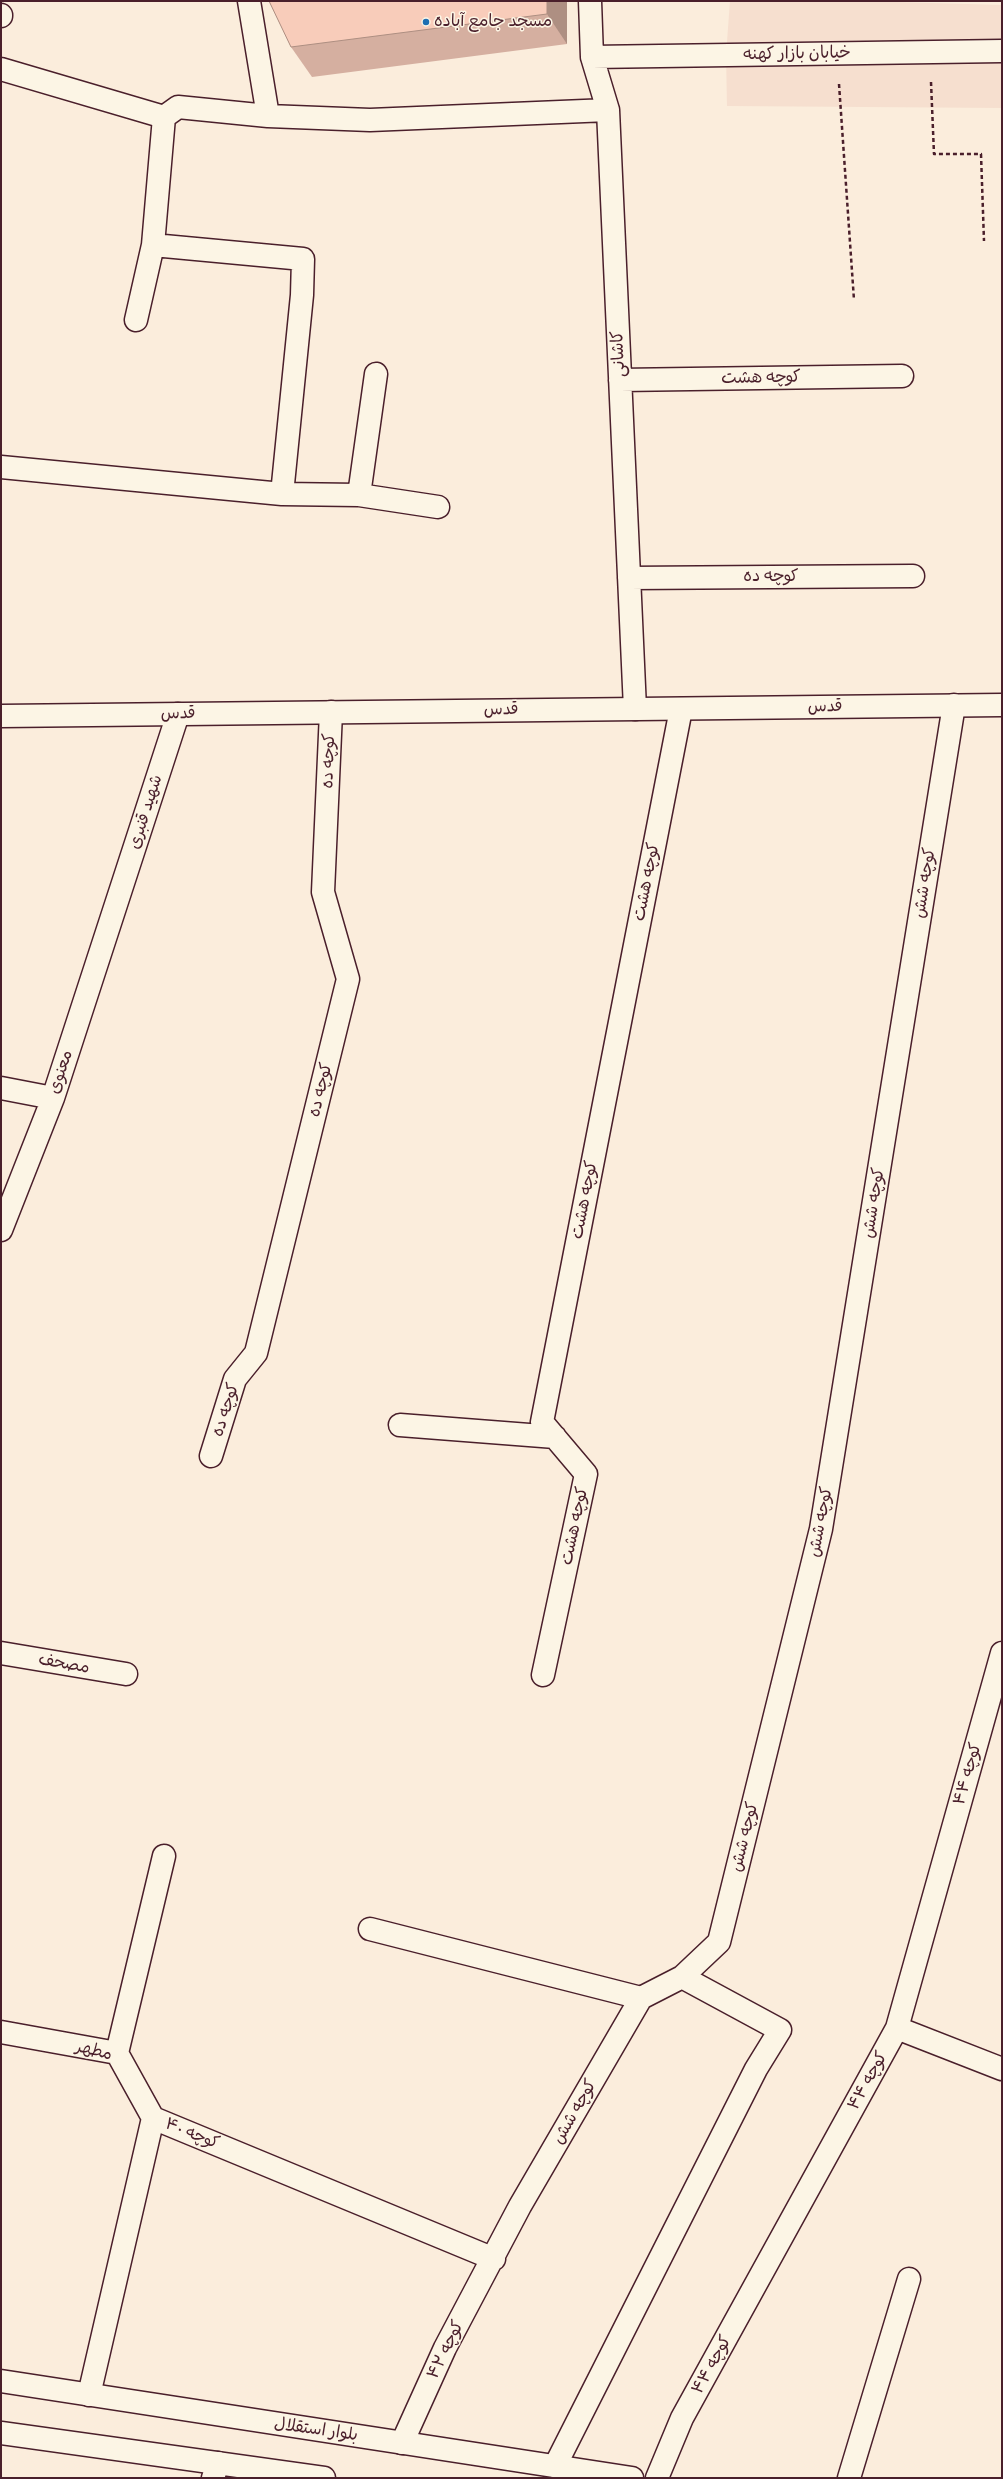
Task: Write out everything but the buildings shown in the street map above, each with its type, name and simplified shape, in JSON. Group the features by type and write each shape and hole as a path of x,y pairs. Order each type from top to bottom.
{"street":[{"path":"249,1 268,116"},
{"name":"کاشانی","path":"590,1 592,57 608,110 635,709"},
{"name":"خیابان بازار کهنه","path":"592,57 1002,51"},
{"path":"1,69 164,117"},
{"path":"136,320 153,244 164,117 178,107 268,116 370,120 608,110"},
{"path":"153,244 303,259 302,294 282,494"},
{"path":"359,495 376,374"},
{"name":"کوچه هشت","path":"620,380 902,376"},
{"path":"1,467 282,494 359,495 438,507"},
{"name":"کوچه ده","path":"629,578 913,576"},
{"name":"کوچه شش","path":"494,2258 520,2206 641,1998 682,1977 719,1942 821,1530 954,705"},
{"name":"قدس","path":"1,716 1002,705"},
{"name":"کوچه هشت","path":"543,1675 586,1474 542,1422 681,709"},
{"name":"کوچه ده","path":"211,1456 235,1379 256,1353 348,979 323,892 331,712"},
{"name":"شهید قنبری","path":"114,911 178,714"},
{"name":"معنوی","path":"1,1230 53,1098 114,911"},
{"path":"1,1088 53,1098"},
{"path":"400,1425 555,1437"},
{"name":"مصحف","path":"1,1653 126,1674"},
{"name":"کوچه ۴۴","path":"657,2478 682,2418 897,2028 1002,1653"},
{"path":"117,2053 164,1856"},
{"path":"370,1928 641,1998"},
{"path":"555,2466 756,2069 780,2030 682,1977"},
{"path":"897,2028 1002,2069"},
{"name":"مطهر","path":"1,2032 117,2053 153,2118"},
{"name":"کوچه ۴۰","path":"89,2395 153,2118 494,2258"},
{"name":"کوچه ۴۲","path":"402,2443 445,2348 494,2258"},
{"path":"849,2478 909,2279"},
{"name":"بلوار استقلال","path":"1,2381 555,2466 605,2476 632,2478"},
{"path":"1,2433 216,2470 324,2478"}],"path":[{"path":"929,52 934,154 981,154 984,241"},
{"path":"836,53 854,300"}],"shaded area":[{"path":"730,1 860,1 1002,5 1002,108 727,106 726,55"}],"place":[{"name":"مسجد جامع آباده","path":"426,22"}]}
